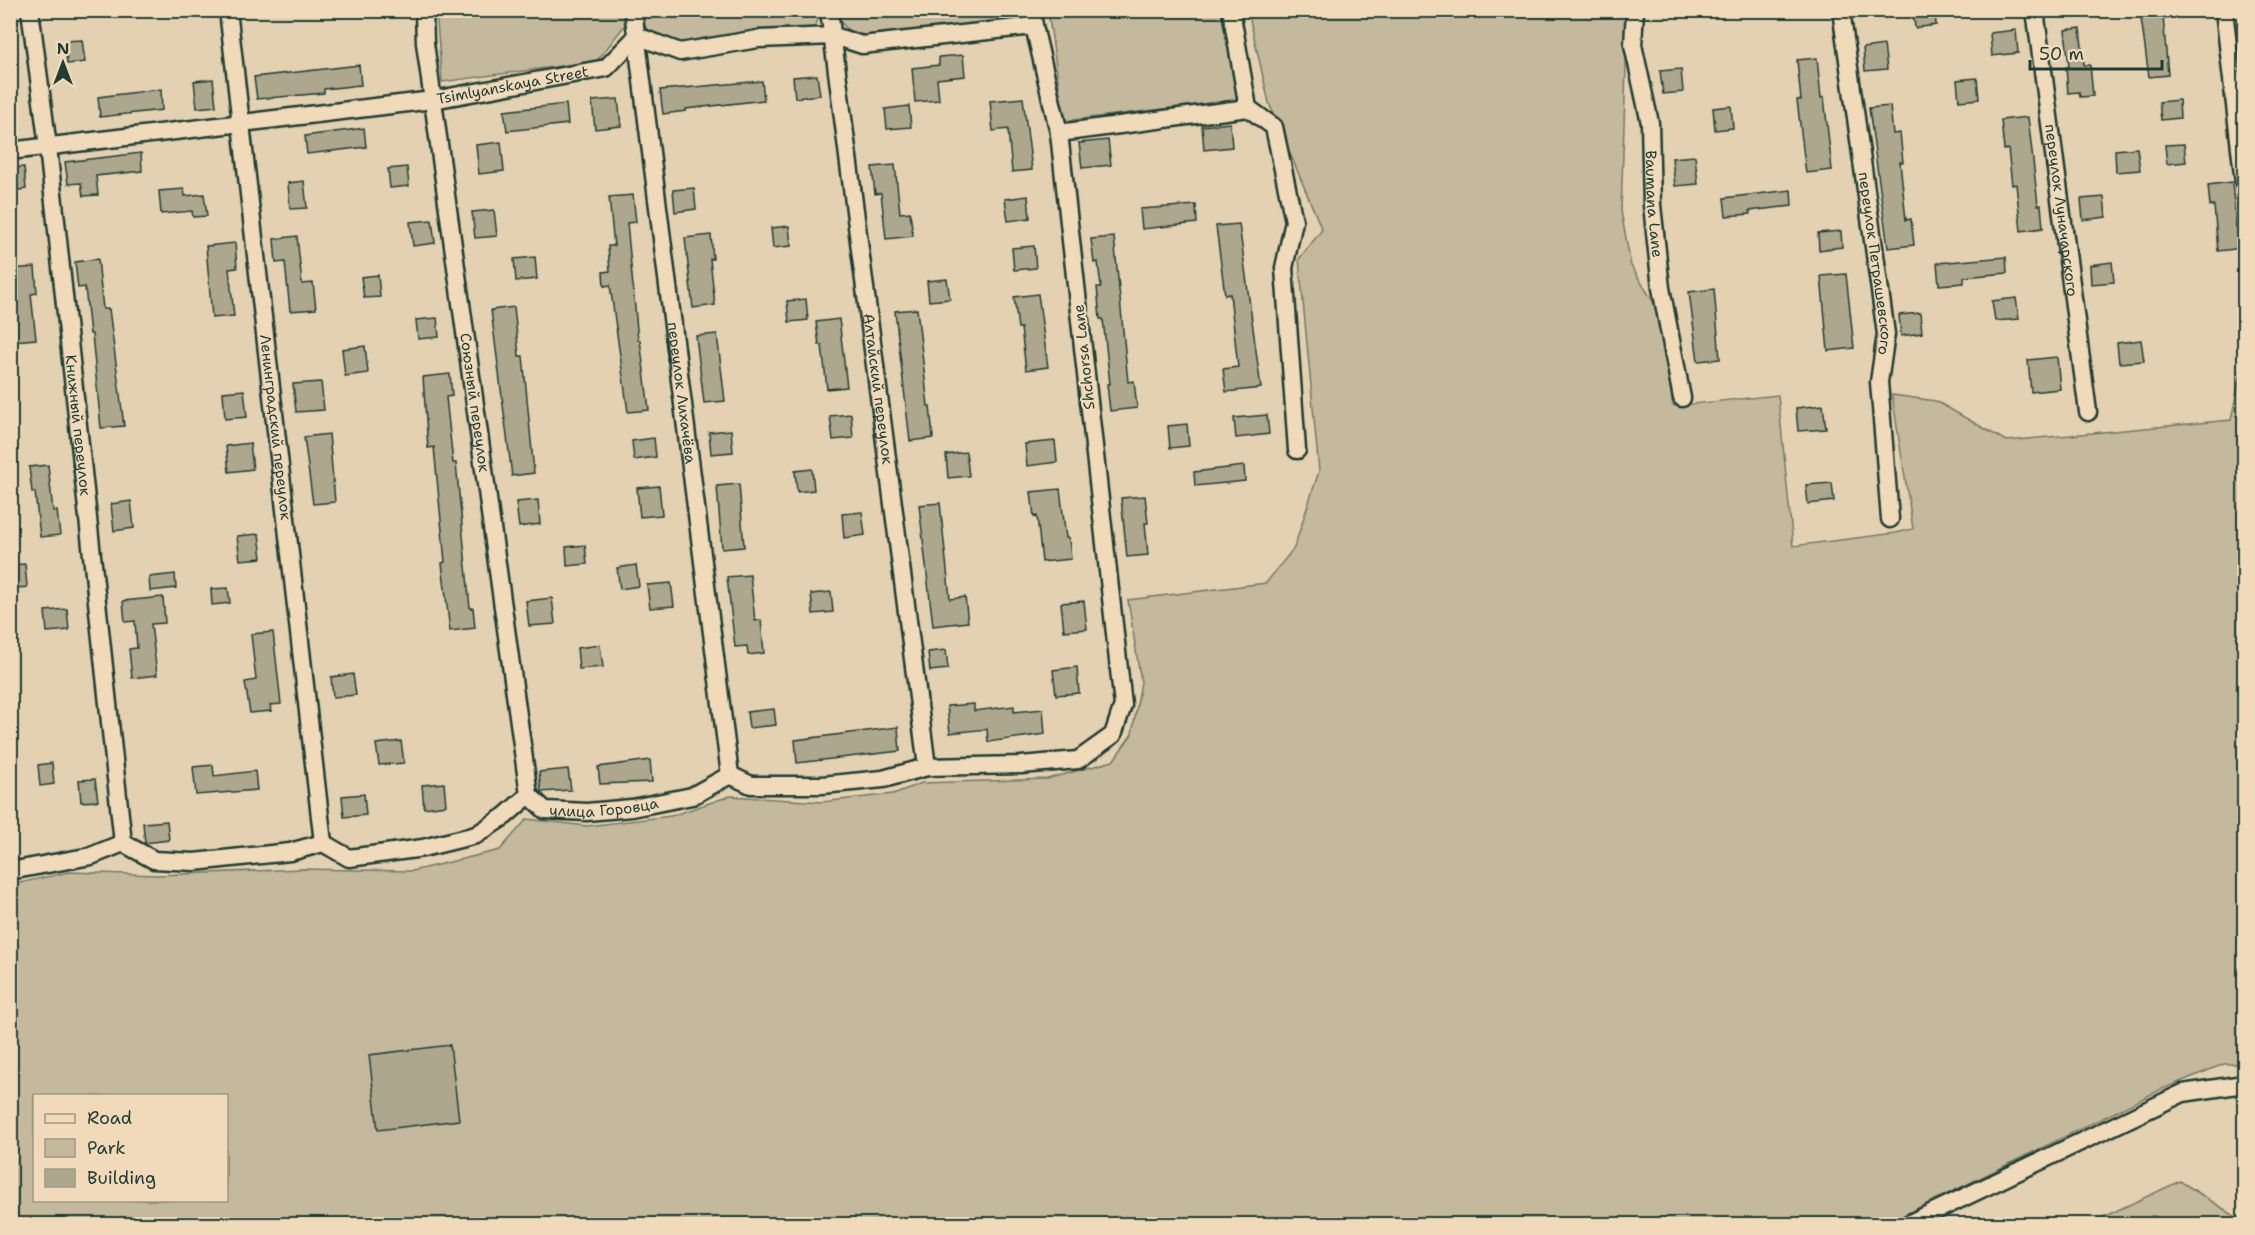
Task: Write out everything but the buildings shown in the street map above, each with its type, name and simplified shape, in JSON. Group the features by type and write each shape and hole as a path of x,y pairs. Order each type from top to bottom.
{"street":[{"name":"Книжный переулок","path":"30,10 48,147 123,843"},
{"name":"Ленинградский переулок","path":"228,10 243,123 323,843"},
{"name":"Союзный переулок","path":"424,10 425,43 529,795"},
{"name":"переулок Лихачёва","path":"633,10 730,775"},
{"name":"Алтайский переулок","path":"829,10 927,767"},
{"path":"1231,10 1248,108"},
{"name":"Baumana Lane","path":"1635,10 1633,45 1650,123 1652,205 1660,288 1682,398"},
{"name":"переулок Петрашевского","path":"1840,10 1886,334 1879,382 1890,519"},
{"name":"переулок Луначарского","path":"2035,10 2088,412"},
{"path":"2224,10 2244,183"},
{"path":"637,36 680,52 758,39 834,36 862,45 1033,18"},
{"name":"Shchorsa Lane","path":"927,767 1021,765 1078,760 1113,735 1123,705 1059,133 1033,18"},
{"name":"Tsimlyanskaya Street","path":"10,151 433,100 606,68 637,36"},
{"path":"1059,133 1248,108 1274,127 1294,221 1284,268 1297,450"},
{"path":"730,775 751,785 822,785 883,780 927,767"},
{"name":"улица Горовца","path":"323,843 349,858 433,845 476,836 505,816 529,795 545,810 587,812 632,808 692,796 730,775"},
{"path":"10,871 91,856 123,843 154,860 194,862 290,852 323,843"},
{"path":"1908,1224 2183,1093 2244,1084"}],"green space":[{"path":"822,10 815,27 732,35 688,44 667,41 648,30 639,11"},
{"path":"436,11 624,11 625,25 597,61 442,82"},
{"path":"837,11 1014,11 1004,20 877,38 856,35 846,29"},
{"path":"1048,11 1221,11 1238,100 1064,121"},
{"path":"1248,11 1628,11 1621,211 1631,266 1659,311 1673,406 1778,395 1793,546 1913,529 1892,395 1936,401 2006,441 2231,420 2244,358 2244,1064 2224,1064 2160,1090 1886,1224 11,1224 10,885 69,872 158,875 302,869 412,871 500,850 527,819 587,826 671,816 730,796 822,802 893,794 922,783 1047,779 1113,761 1132,734 1141,682 1128,600 1266,583 1294,548 1319,471 1299,259 1322,230 1269,103"},
{"path":"2180,1181 2244,1224 2088,1224"}]}
